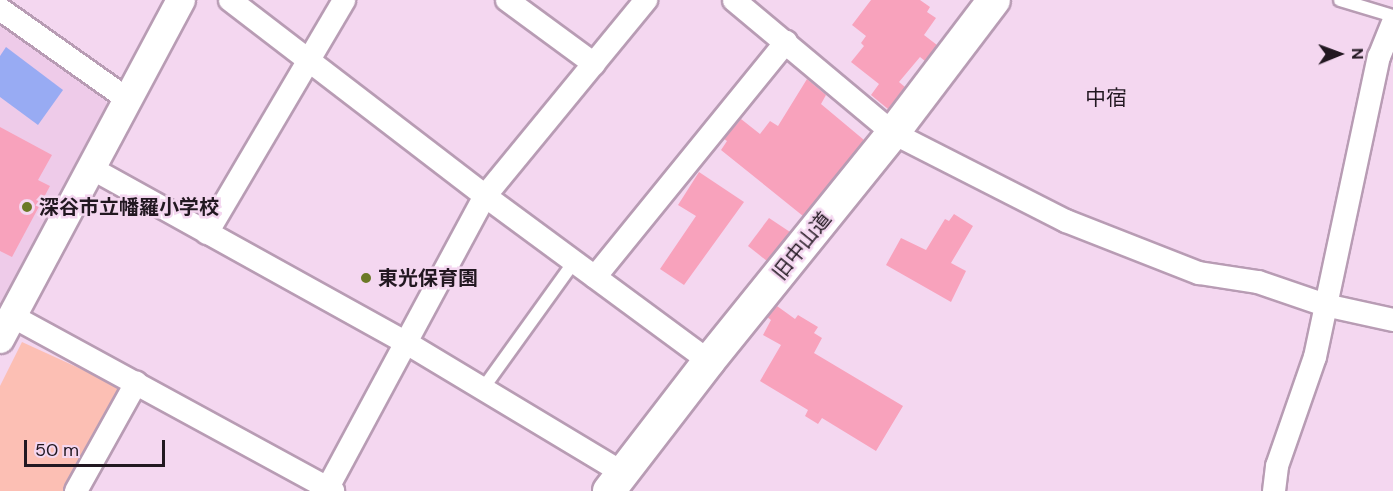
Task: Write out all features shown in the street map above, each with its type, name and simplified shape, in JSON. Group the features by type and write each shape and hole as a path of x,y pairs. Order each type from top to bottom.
{"main road":[{"name":"旧中山道","path":"616,482 709,361 893,133 994,0"}],"street":[{"path":"181,0 126,99 6,328 136,383 329,490 405,342 485,196 646,0"},
{"path":"230,0 485,196 709,361"},
{"path":"207,233 344,0"},
{"path":"507,0 594,64"},
{"path":"744,3 893,133 1066,221 1180,268 1225,279 1258,282 1325,305 1393,320"},
{"path":"0,9 126,99"},
{"path":"1274,491 1277,466 1315,357 1378,57 1393,22"},
{"path":"595,277 786,42"},
{"path":"91,168 405,342 482,390 616,482"},
{"path":"76,491 136,383"}],"lane":[{"path":"1340,0 1393,16"},
{"path":"482,390 574,262"}],"shaded area":[{"name":"深谷市立幡羅小学校","path":"0,22 104,96 107,104 0,310"},
{"path":"22,342 116,385 119,395 66,491 0,491 0,386"}],"water":[{"path":"6,47 63,90 38,125 0,97 0,56"}],"building":[{"path":"871,0 920,0 930,7 927,12 936,18 924,35 937,45 925,61 920,57 899,82 905,87 888,109 871,95 879,84 851,62 864,46 861,43 866,36 852,25"},
{"path":"807,79 826,95 821,104 864,140 803,216 721,150 727,141 724,139 741,119 760,134 770,121 778,126"},
{"path":"0,127 52,155 38,180 50,186 12,257 0,251"},
{"path":"699,172 744,202 684,285 660,269 696,216 678,205"},
{"path":"954,214 973,226 951,263 966,271 951,302 886,265 901,238 926,250 945,219 949,221"},
{"path":"769,218 790,232 767,261 748,246"},
{"path":"777,306 795,319 798,315 818,327 814,333 822,338 814,353 903,406 876,451 822,418 818,424 805,416 808,410 760,381 781,345 763,335 771,320 767,317"}],"place":[{"name":"深谷市立幡羅小学校","path":"27,207"},
{"name":"東光保育園","path":"366,278"}],"district":[{"name":"中宿","path":"1106,98"}]}
